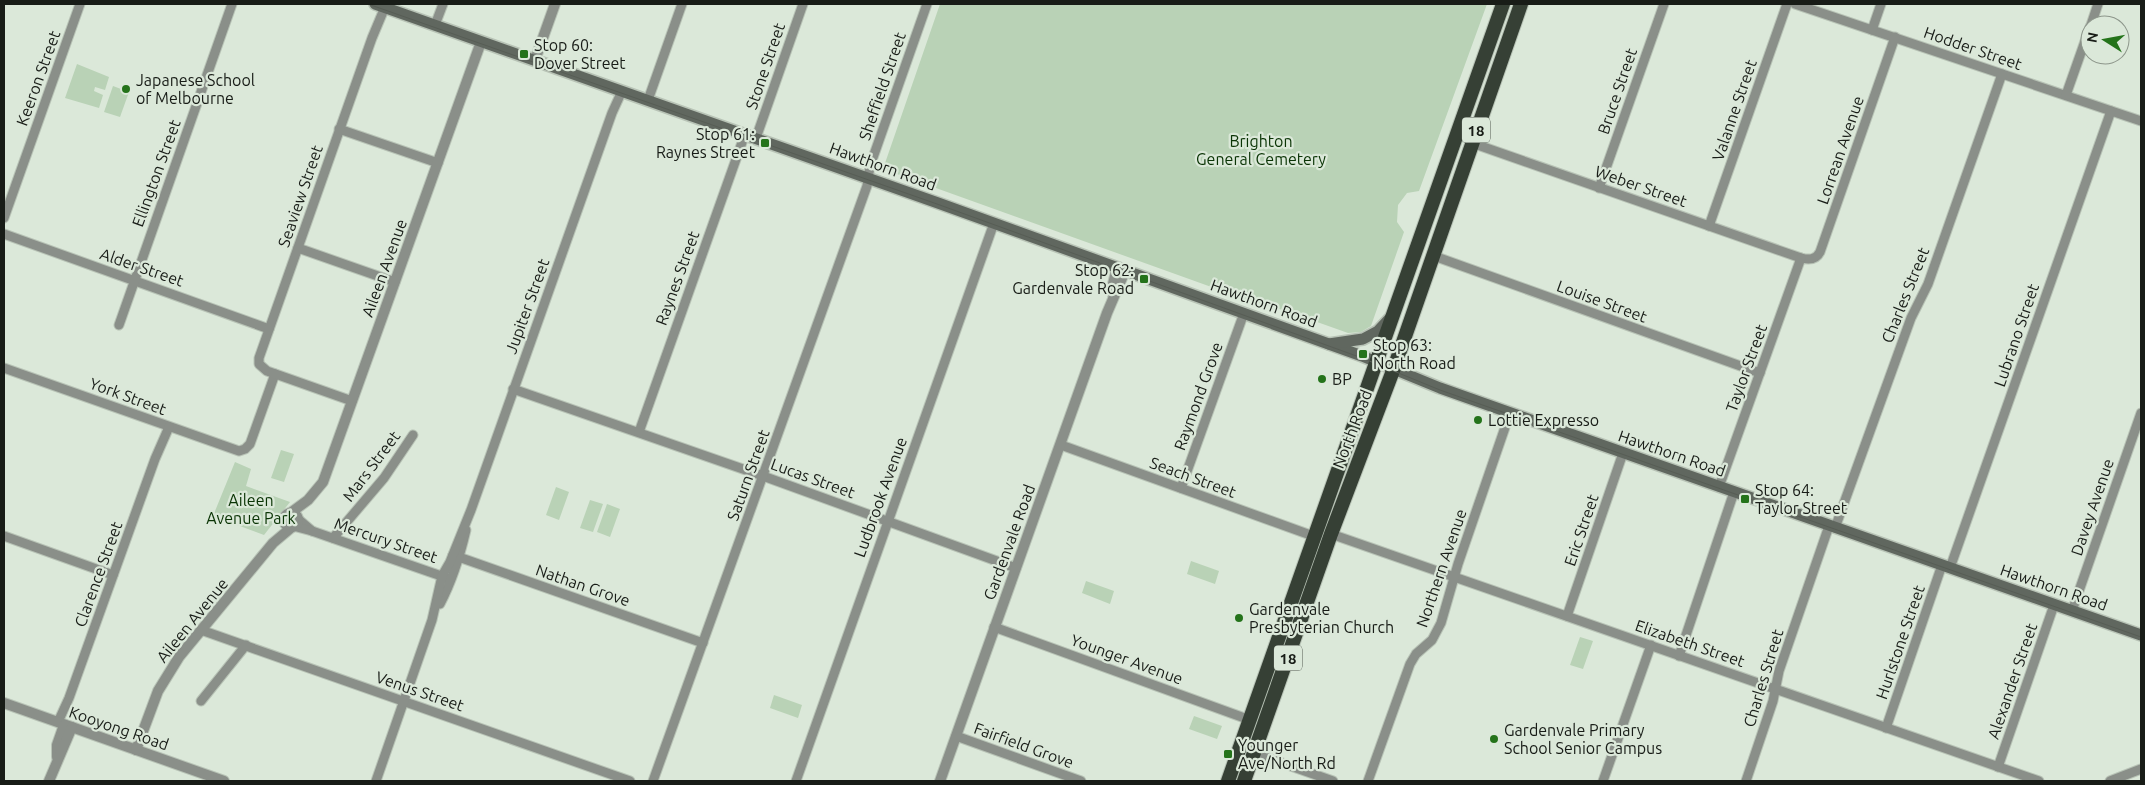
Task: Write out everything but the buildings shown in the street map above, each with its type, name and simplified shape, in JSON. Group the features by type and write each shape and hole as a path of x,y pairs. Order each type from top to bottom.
{"highway":[{"name":"North Road","path":"1228,781 1316,537 1375,362 1503,4"},
{"name":"North Road","path":"1244,781 1434,256 1521,4"},
{"path":"1357,414 1375,420"}],"main road":[{"name":"Hawthorn Road","path":"380,6 868,177 1244,313 1510,413 2141,635"},
{"path":"1328,344 1363,339 1378,331 1392,317"}],"street":[{"name":"Keeron Street","path":"4,218 80,4"},
{"name":"Ellington Street","path":"119,325 232,4"},
{"path":"435,25 443,4"},
{"path":"535,60 555,4"},
{"path":"648,100 682,4"},
{"name":"Stone Street","path":"756,138 803,4"},
{"name":"Sheffield Street","path":"868,177 927,4"},
{"name":"Bruce Street","path":"1599,188 1664,4"},
{"name":"Valanne Street","path":"1709,226 1787,4"},
{"name":"Hodder Street","path":"1795,4 2141,121"},
{"path":"1872,30 1881,4"},
{"name":"Seaview Street","path":"275,374 264,370 260,364 260,355 372,38 380,6"},
{"name":"Lorrean Avenue","path":"1801,258 1811,260 1820,252 1895,38"},
{"name":"Aileen Avenue","path":"136,750 164,679 179,656 323,482 481,42"},
{"path":"2066,95 2080,55"},
{"name":"Charles Street","path":"1746,781 1773,702 1775,689 1832,527 1911,318 1928,284 2002,74"},
{"name":"Jupiter Street","path":"376,781 446,577 457,556 513,389 619,90"},
{"name":"Lubrano Street","path":"1946,567 2111,111"},
{"path":"339,129 438,164"},
{"name":"Raynes Street","path":"639,432 744,134"},
{"name":"Weber Street","path":"1472,143 1801,258"},
{"name":"Saturn Street","path":"653,781 764,476 868,177"},
{"name":"Ludbrook Avenue","path":"796,781 994,223"},
{"name":"Alder Street","path":"4,234 269,329"},
{"path":"298,248 395,282"},
{"name":"Louise Street","path":"1434,256 1760,374"},
{"name":"Taylor Street","path":"1719,487 1801,258"},
{"name":"Gardenvale Road","path":"940,781 1121,269"},
{"name":"Raymond Grove","path":"1181,488 1244,313"},
{"name":"York Street","path":"4,368 233,450 243,450 250,444 275,374"},
{"path":"275,374 352,401"},
{"name":"Lucas Street","path":"513,389 764,476 1016,568"},
{"name":"Northern Avenue","path":"1368,781 1410,664 1416,654 1435,636 1510,413"},
{"name":"Davey Avenue","path":"2072,611 2141,413"},
{"name":"Clarence Street","path":"49,781 56,761 58,745 65,725 70,698 167,426"},
{"name":"Mars Street","path":"334,538 384,478 413,435"},
{"name":"Seach Street","path":"1060,445 1316,537"},
{"name":"Eric Street","path":"1567,616 1623,453"},
{"path":"1679,656 1734,492"},
{"name":"Mercury Street","path":"292,520 312,531 446,577"},
{"name":"Elizabeth Street","path":"1332,534 2039,781"},
{"path":"4,536 113,575"},
{"name":"Nathan Grove","path":"457,556 703,643"},
{"name":"Hurlstone Street","path":"1886,728 1946,567"},
{"name":"Alexander Street","path":"1998,767 2054,605"},
{"name":"Younger Avenue","path":"994,628 1250,720"},
{"name":"Venus Street","path":"201,630 630,781"},
{"path":"1603,781 1651,645"},
{"path":"201,701 246,646"},
{"name":"Kooyong Road","path":"4,703 224,781"},
{"name":"Fairfield Grove","path":"956,736 1081,781"},
{"path":"1254,753 1333,781"},
{"path":"2110,781 2141,770"}],"green space":[{"name":"Brighton General Cemetery","path":"940,4 1487,4 1419,191 1407,193 1398,205 1397,222 1404,232 1371,326 1361,332 1348,333 1242,298 883,169"},
{"path":"77,64 109,77 105,90 95,87 94,91 103,95 99,108 65,98"},
{"path":"113,86 129,92 120,117 104,112"},
{"path":"281,450 294,454 284,482 271,478"},
{"name":"Aileen Avenue Park","path":"235,462 251,469 246,486 290,502 264,535 213,516"},
{"path":"556,487 569,492 559,520 546,515"},
{"path":"590,500 603,504 593,532 580,528"},
{"path":"607,504 620,509 610,537 597,532"},
{"path":"1191,561 1219,571 1215,584 1187,574"},
{"path":"1086,581 1114,591 1110,604 1082,593"},
{"path":"1580,637 1593,641 1583,669 1570,665"},
{"path":"774,695 802,705 798,718 770,708"},
{"path":"1194,716 1222,726 1217,739 1189,729"}],"tram line":[{"path":"368,4 937,204 1362,358 1440,390 2141,637"}],"place":[{"name":"Stop 60: Dover Street","path":"524,54"},
{"name":"Japanese School of Melbourne","path":"126,89"},
{"name":"Stop 61: Raynes Street","path":"765,143"},
{"name":"Stop 62: Gardenvale Road","path":"1144,279"},
{"name":"Stop 63: North Road","path":"1363,354"},
{"name":"BP","path":"1322,379"},
{"name":"Lottie Expresso","path":"1478,420"},
{"name":"Stop 64: Taylor Street","path":"1745,499"},
{"name":"Gardenvale Presbyterian Church","path":"1239,618"},
{"name":"Gardenvale Primary School Senior Campus","path":"1494,739"},
{"name":"Younger Ave/North Rd","path":"1228,754"}]}
